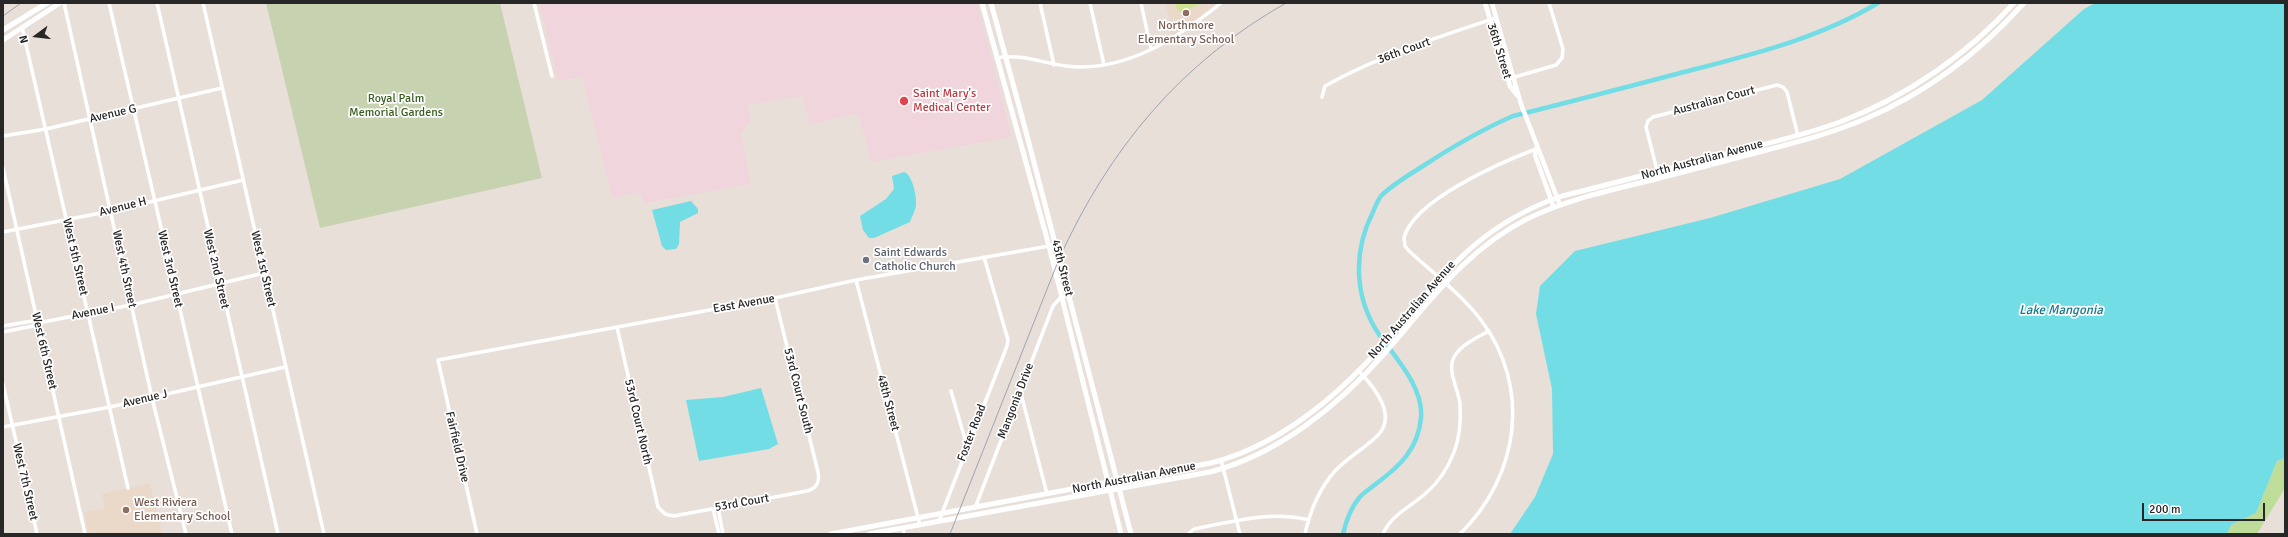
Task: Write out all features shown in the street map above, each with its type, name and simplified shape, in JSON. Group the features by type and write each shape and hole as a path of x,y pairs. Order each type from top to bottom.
{"main road":[{"path":"3,30 47,3"},
{"path":"3,40 22,26 60,3"},
{"name":"45th Street","path":"982,3 1049,246 1121,534"},
{"name":"45th Street","path":"991,3 1004,56 1026,128 1131,534"},
{"name":"North Australian Avenue","path":"831,534 1117,482 1221,460 1269,441 1315,408 1358,370 1379,348 1438,278 1467,250 1493,230 1522,214 1557,198 1798,135 1859,114 1909,89 1956,57 2014,3"},
{"name":"North Australian Avenue","path":"869,534 1223,469 1256,456 1280,442 1332,405 1384,354 1444,283 1472,255 1499,235 1527,219 1560,205 1800,141 1864,119 1917,92 1974,51 2024,3"},
{"path":"864,528 866,534"}],"street":[{"name":"West 4th Street","path":"64,3 152,398 186,534"},
{"name":"West 3rd Street","path":"109,3 232,534"},
{"name":"West 2nd Street","path":"157,3 198,189 278,534"},
{"name":"West 1st Street","path":"203,3 324,534"},
{"path":"534,3 552,76"},
{"path":"1040,3 1054,65"},
{"path":"1090,3 1104,65"},
{"path":"1141,3 1151,49"},
{"path":"996,58 1016,56 1054,65 1079,67 1104,65 1126,59 1172,39 1221,3"},
{"name":"36th Street","path":"1485,3 1510,86 1518,96"},
{"name":"36th Street","path":"1492,3 1514,77 1518,96 1536,149 1535,155 1554,208"},
{"path":"1508,79 1556,65 1562,58 1563,49 1549,3"},
{"name":"36th Court","path":"1322,97 1325,86 1363,66 1397,52 1496,18"},
{"name":"West 5th Street","path":"22,26 128,488"},
{"name":"Australian Court","path":"1659,178 1646,127 1650,119 1661,115 1777,85 1783,87 1787,92 1800,141"},
{"name":"Avenue G","path":"3,136 46,129 222,88"},
{"path":"1460,534 1482,509 1496,486 1506,463 1511,439 1513,414 1508,377 1500,353 1489,331 1473,310 1405,246 1404,235 1411,224 1424,210 1466,182 1500,164 1536,149"},
{"name":"36th Street","path":"1536,149 1541,153 1560,205"},
{"name":"West 6th Street","path":"3,168 85,534"},
{"name":"Avenue H","path":"3,232 111,211 198,189 243,180"},
{"name":"East Avenue","path":"438,360 775,298 856,280 1049,246"},
{"name":"Foster Road","path":"939,522 967,446 1007,346 1008,340 984,257"},
{"name":"Avenue I","path":"3,332 33,326 38,323 131,305 264,273"},
{"name":"48th Street","path":"856,280 920,525"},
{"name":"Mangonia Drive","path":"975,508 1053,306 1061,297"},
{"name":"53rd Court South","path":"775,298 818,472 817,484"},
{"name":"Avenue I","path":"3,326 32,321 38,323"},
{"name":"53rd Court North","path":"616,327 658,507 664,514"},
{"path":"1383,534 1398,515 1433,486 1449,462 1457,439 1460,415 1459,396 1452,372 1452,362 1460,350 1489,331"},
{"name":"Fairfield Drive","path":"438,360 477,534"},
{"name":"Avenue J","path":"3,427 110,407 285,367"},
{"path":"1306,534 1308,520 1317,498 1328,481 1344,462 1377,436 1383,427 1385,416 1383,403 1358,370"},
{"name":"West 7th Street","path":"3,384 37,534"},
{"path":"1020,389 1047,494"},
{"path":"951,391 967,446"},
{"path":"1221,460 1240,534"},
{"name":"53rd Court","path":"664,514 674,516 808,491 817,484"},
{"path":"718,508 724,534"},
{"path":"713,509 719,534"},
{"path":"1188,534 1194,529 1277,515 1308,520"},
{"path":"904,528 904,534"}],"shaded area":[{"name":"Saint Mary's Medical Center","path":"539,3 977,3 1012,137 871,162 858,113 810,125 802,96 748,105 751,120 741,133 751,184 644,203 640,193 612,198 582,77 558,81"},
{"name":"Northmore Elementary School","path":"1165,3 1217,3 1173,36"},
{"name":"West Riviera Elementary School","path":"150,483 162,534 89,534 84,512 105,508 102,494"}],"green space":[{"name":"Royal Palm Memorial Gardens","path":"266,3 500,3 542,178 320,228"},
{"path":"1175,3 1201,3 1182,13 1179,12"},
{"path":"2285,458 2285,488 2257,534 2227,534 2231,525 2256,513 2277,461"}],"water":[{"name":"Lake Mangonia","path":"2095,3 2285,3 2285,458 2277,461 2256,513 2231,525 2227,534 1510,534 1535,497 1553,454 1552,389 1536,314 1540,286 1575,251 1710,218 1840,179 1982,100 2084,9"},
{"path":"904,172 912,181 916,196 915,208 910,222 874,238 869,238 863,230 860,216 886,199 894,189 892,176"},
{"path":"691,201 698,209 698,213 680,222 679,244 676,249 666,250 662,246 652,210"},
{"path":"761,388 778,444 769,449 699,461 686,400 723,397"}],"waterway":[{"path":"1343,534 1349,515 1359,498 1393,470 1412,448 1416,439 1421,418 1421,406 1413,384 1407,372 1378,333 1370,319 1364,304 1361,289 1359,258 1362,242 1366,227 1381,196 1401,180 1445,152 1478,133 1513,116 1783,45 1832,27 1878,3"}],"railway":[{"path":"3,16 21,3"},
{"path":"950,534 1059,259 1079,219 1101,181 1125,145 1152,112 1181,81 1213,53 1248,27 1286,3"}],"place":[{"name":"Northmore Elementary School","path":"1186,13"},
{"name":"Saint Mary's Medical Center","path":"904,101"},
{"name":"Saint Edwards Catholic Church","path":"866,260"},
{"name":"West Riviera Elementary School","path":"126,510"}]}
